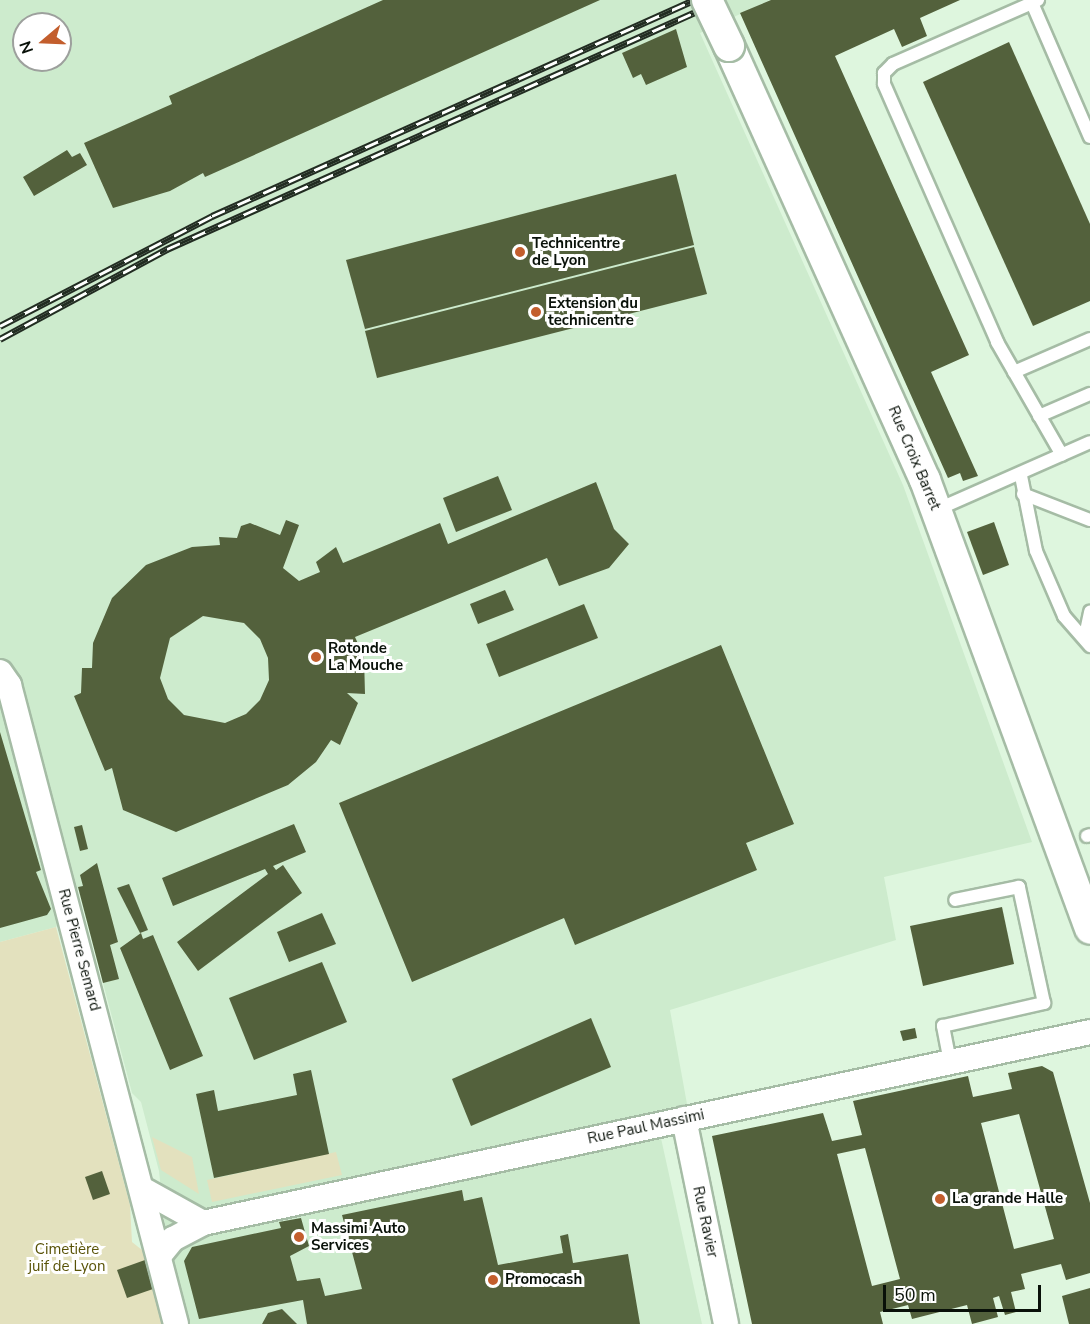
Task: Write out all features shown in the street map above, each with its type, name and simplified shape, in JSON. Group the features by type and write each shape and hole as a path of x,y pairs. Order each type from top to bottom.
{"street":[{"name":"Rue Croix Barret","path":"707,0 936,510 1090,929"},
{"name":"Rue Pierre Semard","path":"0,672 9,685 176,1324"},
{"name":"Rue Paul Massimi","path":"159,1256 173,1239 203,1223 1090,1032"},
{"name":"Rue Ravier","path":"684,1119 726,1324"},
{"path":"141,1189 203,1223"}],"lane":[{"path":"1062,455 1014,372 884,73 1035,1 1090,137"},
{"path":"1014,372 1090,339"},
{"path":"1040,416 1090,394"},
{"path":"936,510 1021,476 1090,442"},
{"path":"1021,476 1029,531 1064,616 1088,641"},
{"path":"1023,495 1090,520"},
{"path":"1088,641 1090,612"},
{"path":"950,1062 943,1026 1044,1003 1019,887 955,900"}],"shaded area":[{"path":"0,0 770,0 700,33 903,485 1032,842 884,877 896,940 670,1010 687,1104 655,1111 702,1324 175,1324 159,1171 141,1102 132,1093 78,888 56,927 0,942"}],"green space":[{"name":"Cimetière juif de Lyon","path":"56,927 130,1205 132,1242 142,1250 162,1324 0,1324 0,942"},
{"path":"152,1137 192,1157 199,1194 161,1170"},
{"path":"336,1152 342,1175 212,1202 207,1180"}],"building":[{"path":"383,0 600,0 205,177 203,173 170,191 113,208 84,143 172,104 169,96"},
{"path":"771,0 960,0 920,18 927,36 902,47 894,29 835,56 969,355 931,372 978,476 963,481 960,473 948,478 740,13"},
{"path":"676,29 687,67 646,85 641,74 633,78 622,53"},
{"path":"1009,42 1090,224 1090,301 1033,326 923,82"},
{"path":"67,150 72,157 80,153 87,165 34,196 23,177"},
{"name":"Technicentre de Lyon","path":"676,174 694,245 365,329 346,260"},
{"name":"Extension du technicentre","path":"694,247 707,294 377,378 365,331"},
{"path":"498,476 512,510 456,532 443,498"},
{"name":"Rotonde La Mouche","path":"596,482 614,529 629,544 609,568 559,586 547,558 355,637 364,657 365,694 347,693 358,703 340,745 331,740 316,762 288,785 176,832 123,810 112,768 105,771 74,696 81,693 82,668 92,668 93,643 112,598 146,565 192,547 220,545 219,537 237,538 241,526 250,523 280,535 286,520 299,525 283,568 299,581 320,572 316,562 336,547 343,563 440,523 448,544","holes":["203,616 244,623 260,639 268,658 269,680 260,700 246,714 225,723 184,715 168,699 160,678 170,638"]},
{"path":"994,522 1009,565 983,575 967,532"},
{"path":"505,590 514,610 478,624 470,604"},
{"path":"584,604 598,638 499,677 486,644"},
{"path":"721,645 794,824 746,843 757,870 575,945 564,918 412,982 339,803"},
{"path":"0,732 41,870 36,872 51,909 47,915 0,928"},
{"path":"294,824 306,852 273,866 276,870 283,865 302,893 198,971 177,942 268,874 265,869 173,906 162,878"},
{"path":"82,825 88,849 80,851 74,827"},
{"path":"97,863 118,942 110,945 119,979 103,983 78,887 83,886 80,875"},
{"path":"129,884 148,930 140,933 117,888"},
{"path":"1002,907 1014,964 923,986 910,926"},
{"path":"322,913 336,944 289,962 277,932"},
{"path":"141,933 143,939 153,935 203,1056 170,1070 120,948"},
{"path":"322,962 347,1022 254,1060 229,998"},
{"path":"591,1018 611,1067 471,1126 452,1079"},
{"path":"915,1028 917,1038 903,1041 900,1031"},
{"path":"1042,1066 1053,1072 1090,1203 1090,1273 1066,1280 1061,1264 1021,1274 1025,1289 1011,1292 1016,1312 1005,1315 999,1296 993,1298 998,1317 972,1324 967,1305 912,1319 908,1305 880,1312 883,1324 752,1324 712,1136 823,1113 832,1141 862,1135 853,1101 968,1076 973,1097 1012,1089 1008,1073","holes":["1019,1114 1054,1239 1014,1249 981,1123","865,1148 900,1279 872,1286 837,1154"]},
{"path":"311,1070 329,1154 214,1178 196,1094 214,1090 218,1111 297,1095 293,1074"},
{"path":"102,1171 110,1194 93,1200 85,1177"},
{"path":"462,1190 464,1201 482,1197 498,1265 563,1253 560,1236 568,1234 573,1263 628,1254 640,1324 307,1324 303,1300 199,1319 184,1261 192,1247 281,1228 279,1222 301,1218 309,1246 290,1256 297,1281 320,1278 325,1296 362,1289 342,1215"},
{"path":"145,1260 153,1289 127,1298 117,1270"},
{"path":"1090,1288 1090,1324 1069,1324 1062,1296"},
{"path":"282,1309 297,1324 262,1324 268,1313"}],"railway":[{"path":"0,326 212,216 694,0"},
{"path":"0,339 167,249 722,0"}],"place":[{"name":"Technicentre de Lyon","path":"520,252"},
{"name":"Extension du technicentre","path":"536,312"},
{"name":"Rotonde La Mouche","path":"316,657"},
{"name":"La grande Halle","path":"940,1199"},
{"name":"Massimi Auto Services","path":"299,1237"},
{"name":"Promocash","path":"493,1280"}]}
